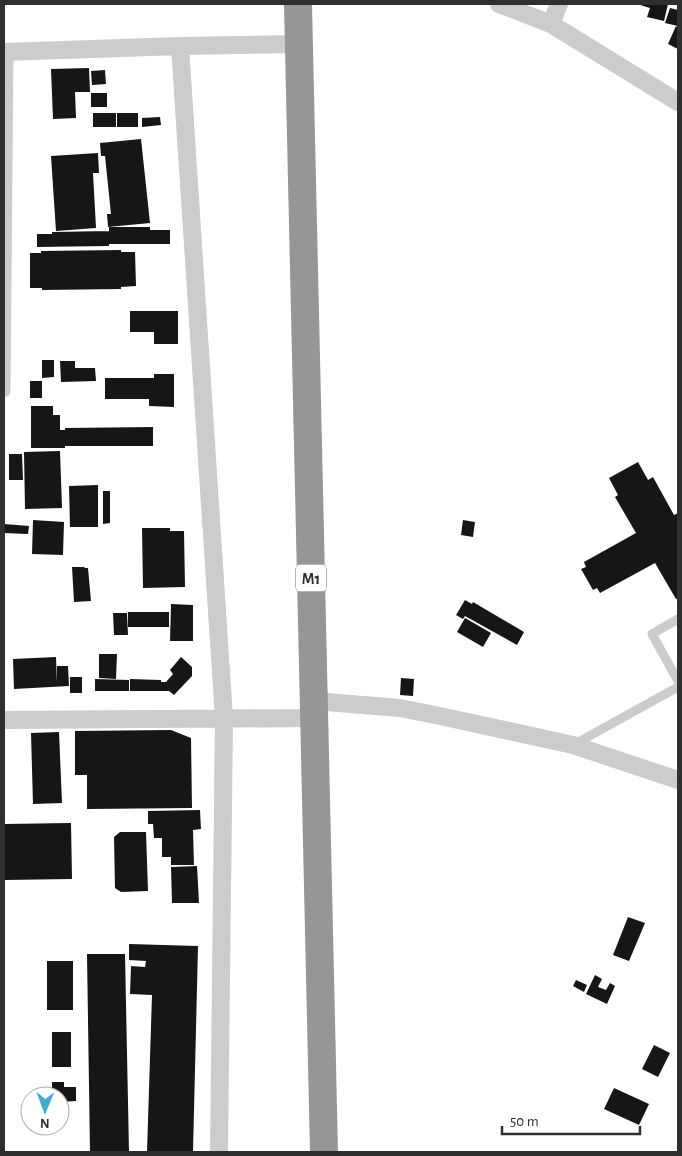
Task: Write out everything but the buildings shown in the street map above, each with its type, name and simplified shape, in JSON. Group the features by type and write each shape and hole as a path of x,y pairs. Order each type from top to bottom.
{"highway":[{"name":"M1","path":"298,4 324,1152"}],"street":[{"path":"499,4 551,24 678,102"},
{"path":"551,24 559,4"},
{"path":"6,52 299,44"},
{"path":"180,46 224,718 219,1152"},
{"path":"4,720 224,718 314,710 400,708 573,745 678,780"}],"lane":[{"path":"6,52 6,392"},
{"path":"678,619 652,634 678,681"},
{"path":"573,745 678,687"}]}
